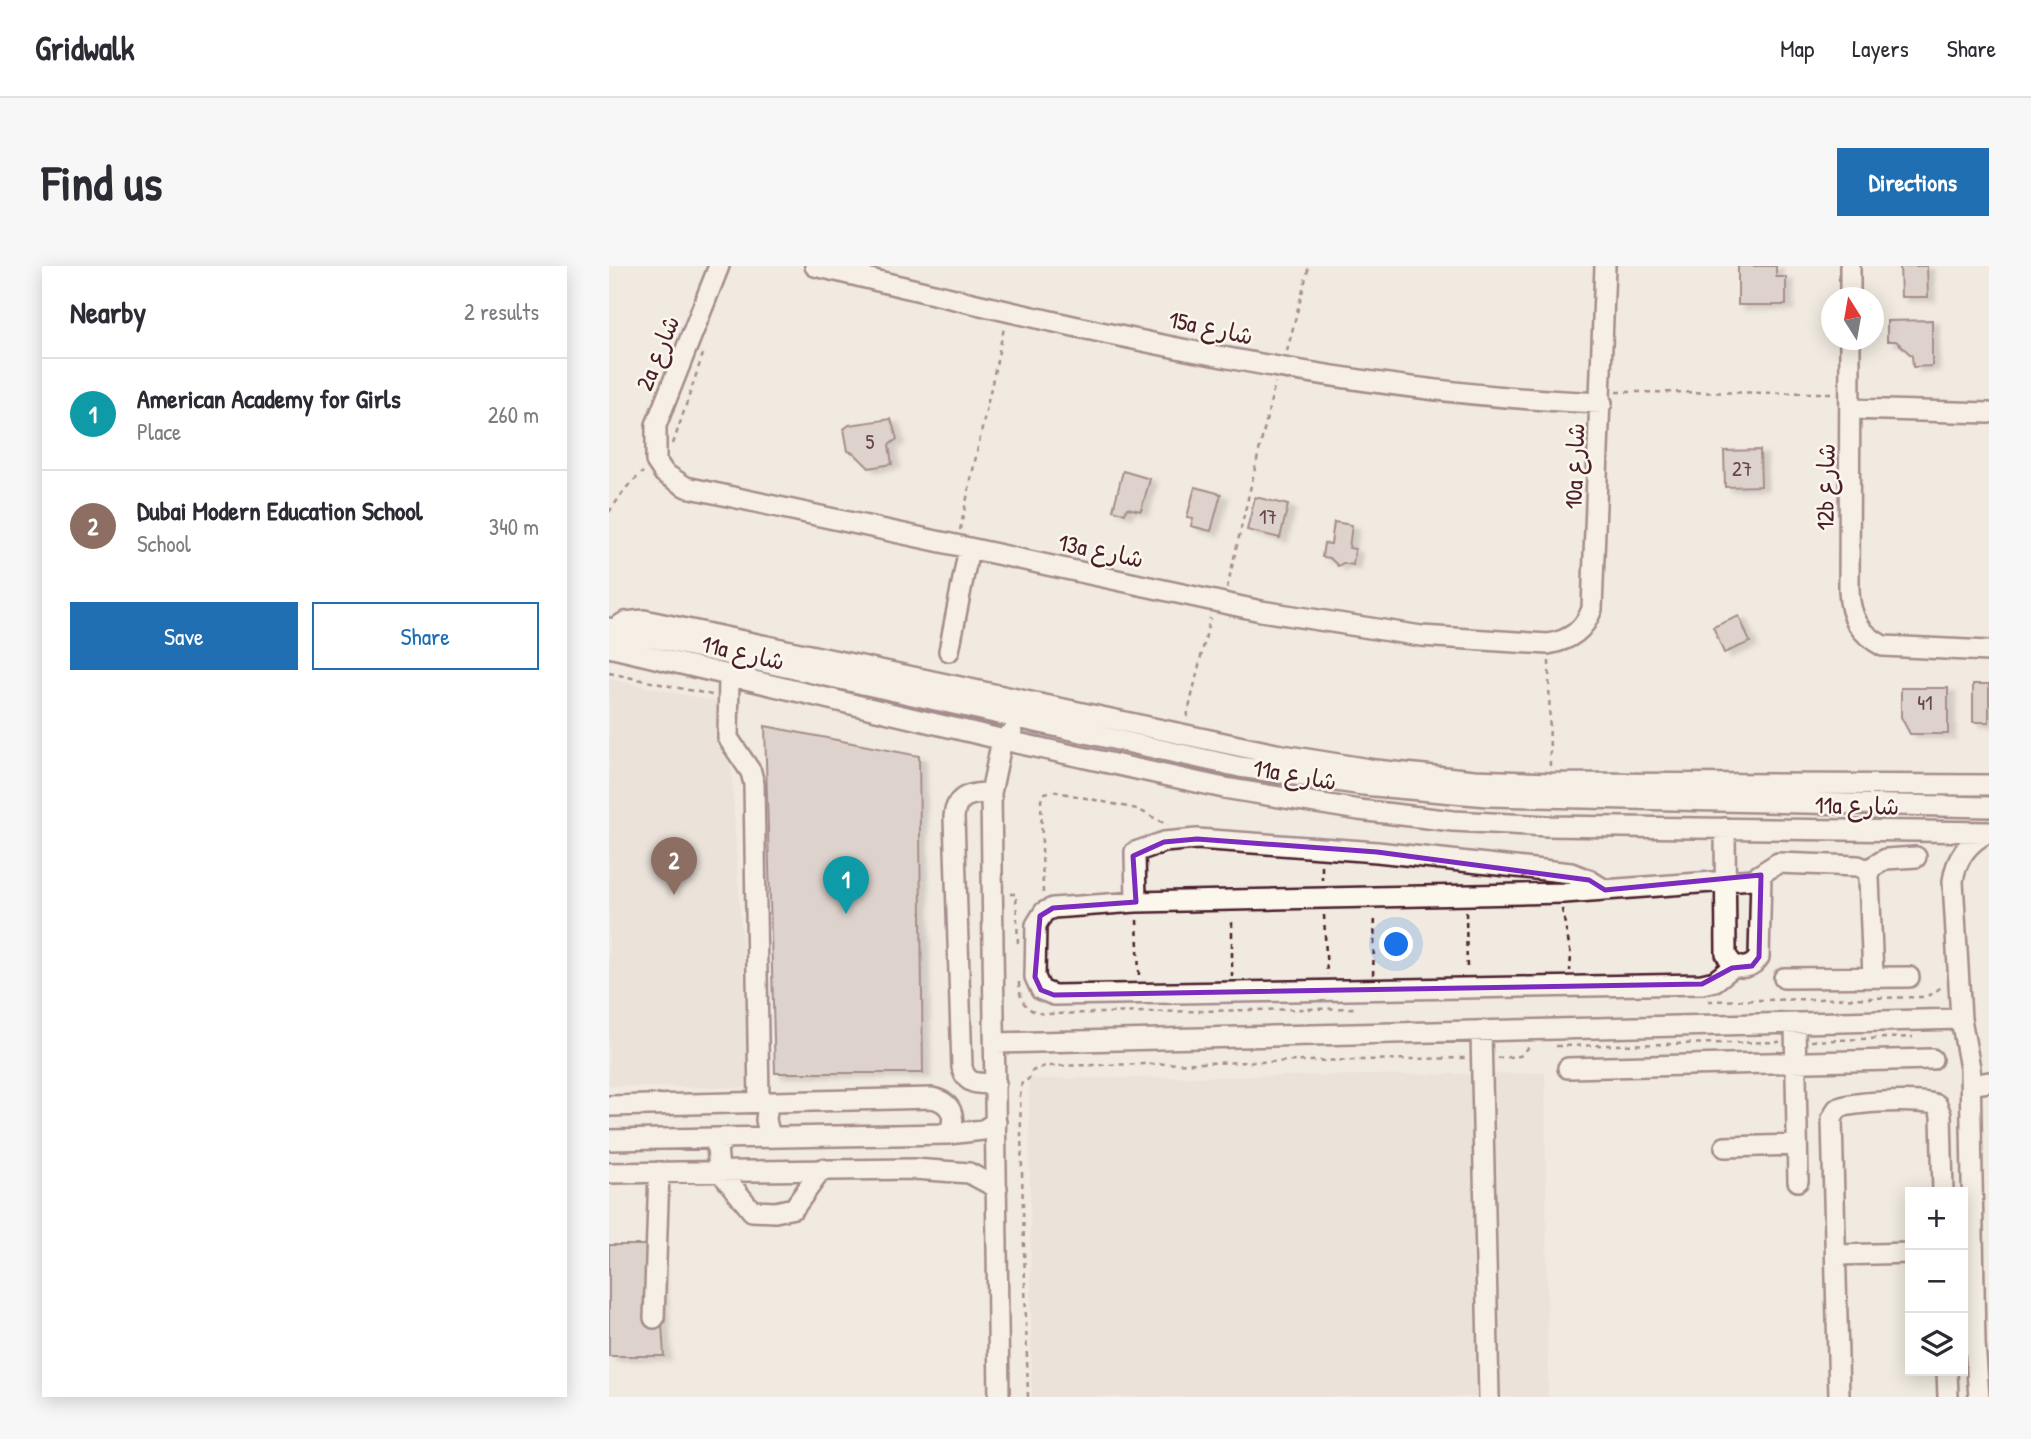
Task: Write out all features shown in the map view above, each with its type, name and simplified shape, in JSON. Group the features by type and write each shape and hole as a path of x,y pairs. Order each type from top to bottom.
{"street":[{"name":"2a شارع","path":"656,461 656,425 719,266"},
{"name":"15a شارع","path":"815,266 1008,312 1281,368 1468,396 1602,397"},
{"name":"10a شارع","path":"1549,644 1560,642 1581,629 1592,609 1605,266"},
{"path":"1850,266 1850,287"},
{"name":"12b شارع","path":"1850,350 1850,606 1862,631 1872,640 1894,648 1989,651"},
{"path":"1851,401 1989,412"},
{"name":"13a شارع","path":"656,461 664,473 686,487 1219,601 1381,631 1475,641 1549,644"},
{"path":"949,651 963,546"},
{"name":"11a شارع","path":"611,635 625,622 644,620 1276,754 1375,770 1474,780 1550,783 1989,785"},
{"name":"11a شارع","path":"611,635 729,675 1002,740 1224,788 1359,810 1465,822 1603,827 1989,832"},
{"name":"11a شارع","path":"611,635 1240,767 1363,785 1488,796 1989,807"},
{"path":"729,675 728,738 751,772 754,784 764,1102 771,1137"},
{"path":"999,1397 991,793 1002,740 1020,730 1083,740 1102,737"},
{"path":"1643,783 1663,800"},
{"path":"991,793 965,796 956,805 954,817 962,1067 967,1080 973,1083 996,1083"},
{"path":"1603,827 1630,817 1860,820 1870,817 1877,804"},
{"path":"1917,831 1920,822 1929,816 1989,816"},
{"path":"1725,828 1726,954 1734,965"},
{"path":"1979,1397 1968,1250 1980,1083 1961,1019 1953,881 1957,863 1967,847 1989,832"},
{"path":"1136,902 1135,852 1152,845 1188,839 1571,873 1605,890"},
{"path":"1867,870 1886,859 1916,857"},
{"path":"1761,875 1759,957 1752,966 1734,965 1721,978 1709,983 1054,995 1041,990 1035,977 1035,925 1040,916 1048,910 1136,902 1563,893 1725,882 1761,875 1769,866 1777,863 1858,866 1867,870"},
{"path":"1867,870 1873,977"},
{"path":"1784,978 1909,977"},
{"path":"995,1043 1481,1032 1795,1033 1961,1019"},
{"path":"1481,1032 1489,1397"},
{"path":"1795,1033 1798,1181"},
{"path":"1568,1068 1932,1059"},
{"path":"609,1106 932,1098 947,1104 952,1111 952,1127 948,1134"},
{"path":"1839,1397 1832,1119 1841,1106 1927,1102 1937,1105 1941,1115 1943,1187"},
{"path":"609,1140 948,1134 983,1130 996,1122"},
{"path":"913,1135 919,1148 914,1169"},
{"path":"700,1138 707,1150 711,1170 752,1211 759,1213 794,1208 822,1170"},
{"path":"711,1170 717,1150 726,1138"},
{"path":"1725,1147 1797,1145"},
{"path":"609,1173 914,1169 969,1173 997,1188"},
{"path":"654,1318 659,1172"},
{"path":"1837,1255 1905,1253"},
{"path":"1947,1376 1948,1397"}],"path":[{"path":"1183,734 1207,630 1231,580 1271,399 1309,266"},
{"path":"963,546 1008,312"},
{"path":"1602,397 1851,401"},
{"path":"1549,644 1550,783"},
{"path":"609,673 727,699"},
{"path":"1048,910 1043,895 1041,800 1045,793 1053,791 1137,809 1179,830 1188,839"},
{"path":"1321,849 1327,989"},
{"path":"1563,893 1562,921 1571,955 1569,985"},
{"path":"1466,895 1467,986"},
{"path":"1373,988 1375,897"},
{"path":"1231,991 1232,900"},
{"path":"1136,902 1139,993"},
{"path":"1552,1045 1567,1048 1795,1033 1908,1039 1919,1036"},
{"path":"1028,1397 1020,1096 1022,1082 1030,1079 1032,1071 1045,1066 1520,1056 1538,1042"}],"highlighted area":[{"path":"1197,839 1377,852 1589,880 1605,890 1761,875 1759,957 1752,966 1732,968 1702,984 1054,995 1041,990 1035,977 1040,916 1053,908 1136,902 1133,856 1164,842"}],"shaded area":[{"path":"609,679 727,704 751,1088 609,1086"},
{"path":"1545,1073 1548,1397 1032,1397 1029,1079"}],"building":[{"path":"1738,266 1776,266 1776,277 1786,277 1786,305 1738,305"},
{"path":"1900,266 1927,266 1928,297 1901,297"},
{"path":"1932,320 1932,366 1913,367 1912,356 1896,341 1887,341 1887,321"},
{"path":"891,419 897,439 889,445 892,464 869,468 854,453 848,451 844,429 849,425"},
{"path":"1760,450 1761,486 1725,487 1724,451"},
{"path":"1123,471 1150,479 1141,511 1127,508 1125,514 1113,510"},
{"path":"1195,487 1221,494 1211,531 1191,526 1193,518 1187,517"},
{"path":"1255,497 1288,505 1280,538 1247,530"},
{"path":"1334,522 1352,525 1349,548 1355,549 1353,565 1343,563 1338,566 1330,558 1322,557 1324,543 1331,544"},
{"path":"1739,616 1750,642 1724,653 1713,627"},
{"path":"1973,684 1989,684 1989,722 1973,722"},
{"path":"1901,688 1948,688 1948,734 1910,734 1901,717"},
{"path":"765,726 919,756 923,1073 775,1073"},
{"path":"609,1245 657,1245 664,1356 609,1356"}],"place":[{"name":"Dubai Modern Education School","path":"674,895"},
{"name":"American Academy for Girls","path":"846,914"}]}
